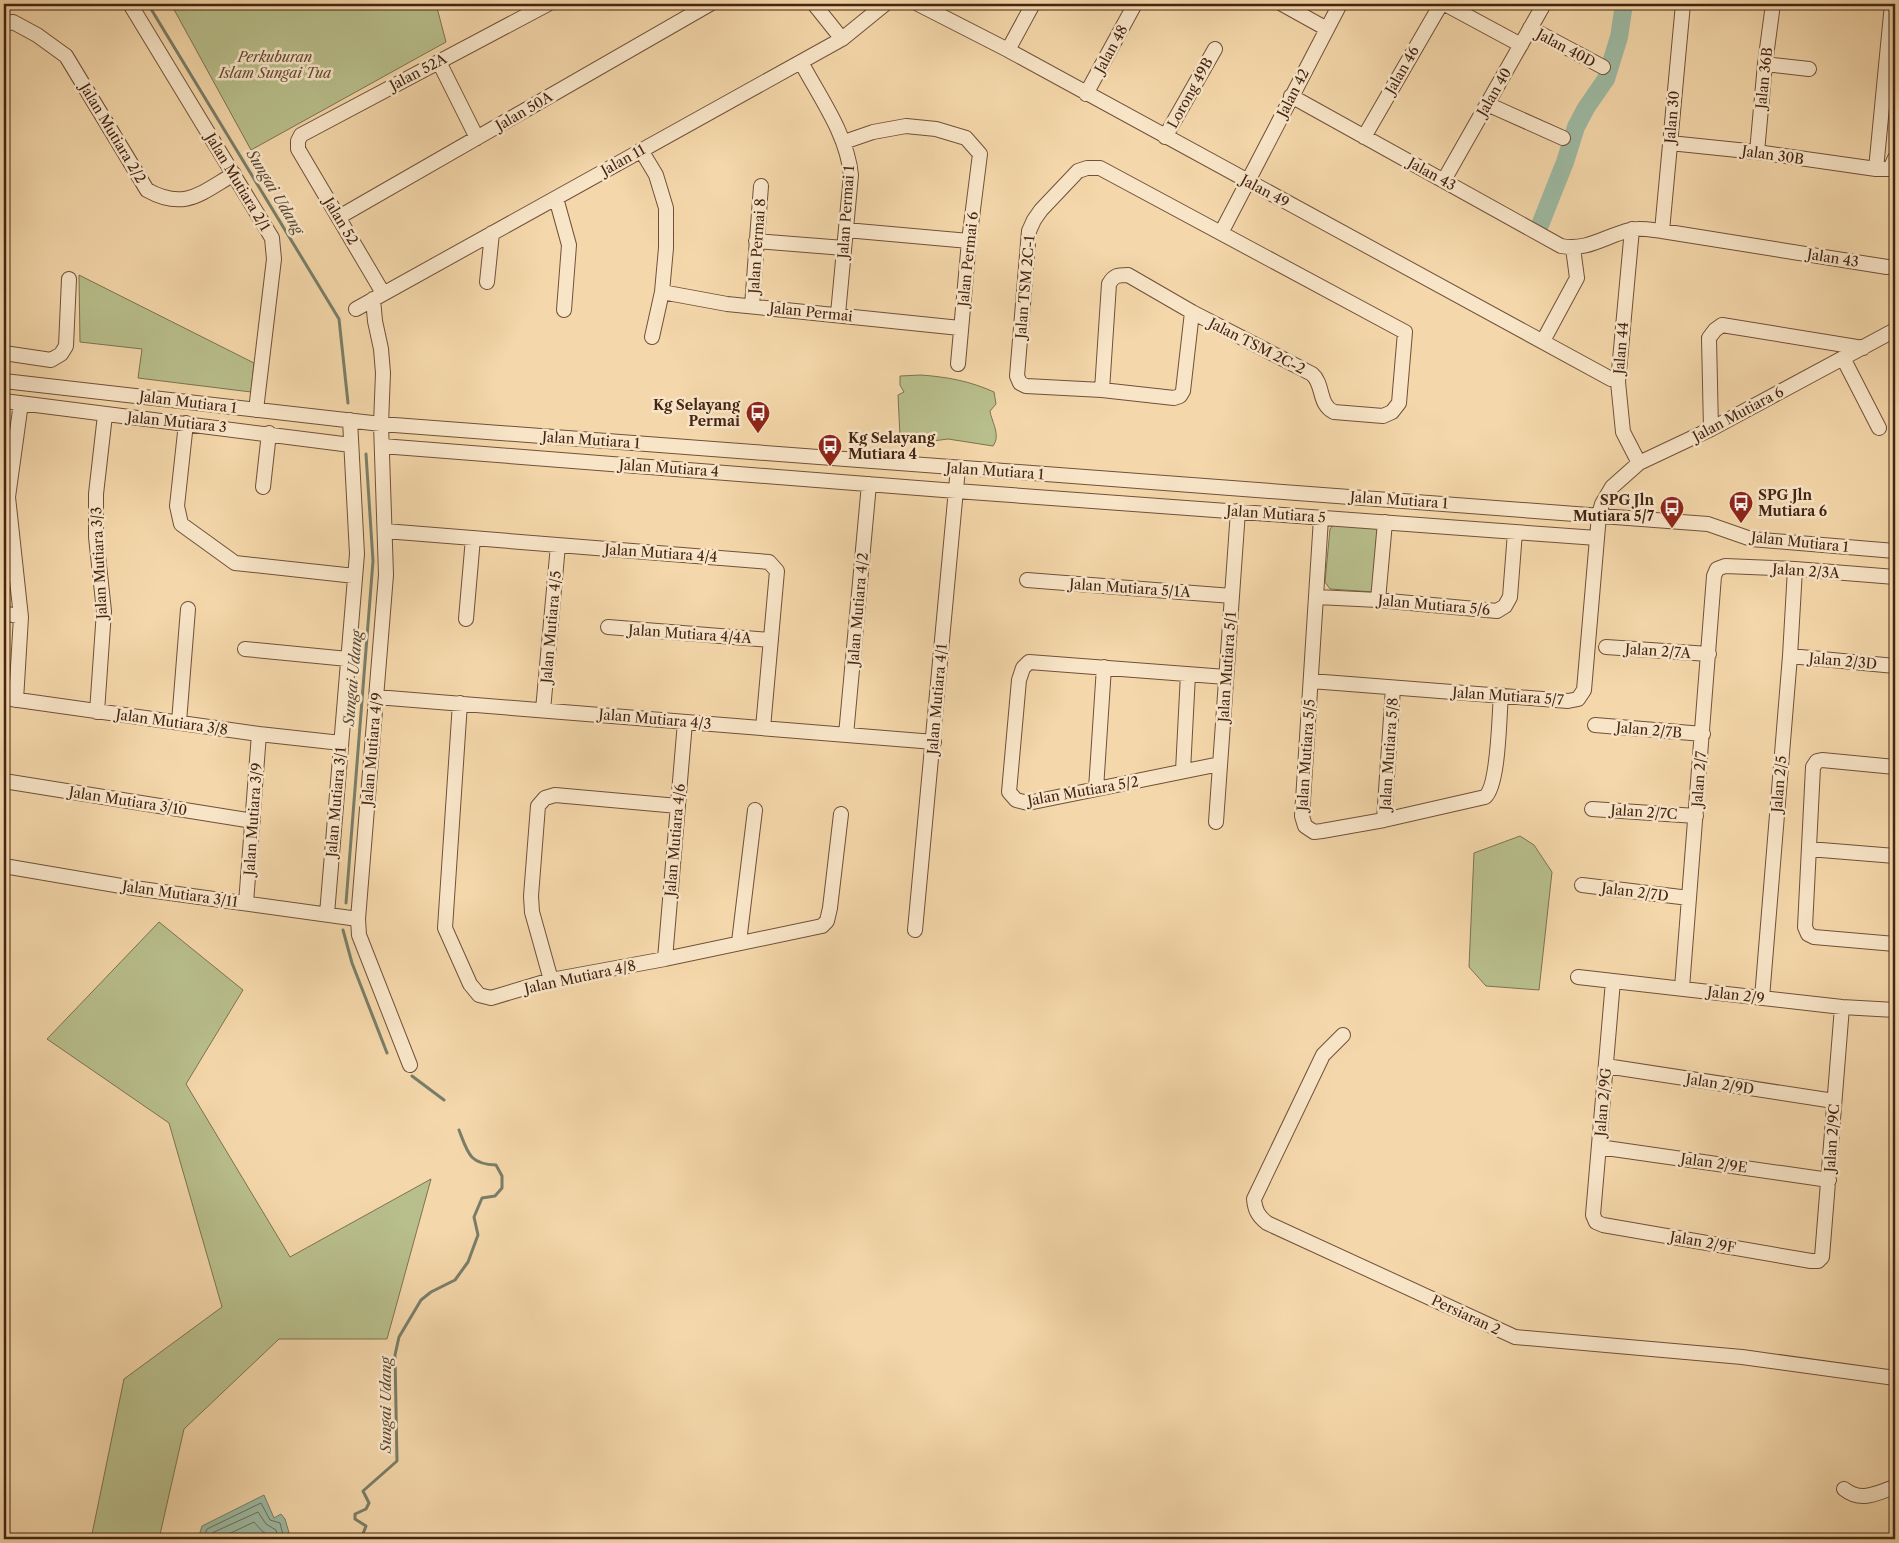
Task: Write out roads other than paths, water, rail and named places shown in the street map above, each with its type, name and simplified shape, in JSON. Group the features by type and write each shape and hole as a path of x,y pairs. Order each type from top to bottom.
{"street":[{"name":"Jalan Mutiara 2/1","path":"130,4 272,238 274,259 256,410"},
{"name":"Jalan 52A","path":"298,148 298,140 301,135 548,4"},
{"name":"Jalan 50A","path":"339,217 709,4"},
{"path":"814,4 842,40"},
{"name":"Jalan 11","path":"356,309 842,40 885,4"},
{"name":"Jalan 49","path":"918,4 1008,50 1611,379"},
{"path":"1008,50 1033,4"},
{"name":"Jalan 48","path":"1086,94 1135,4"},
{"path":"1282,4 1326,29"},
{"name":"Jalan 42","path":"1248,182 1340,4"},
{"name":"Jalan 46","path":"1364,137 1441,4"},
{"path":"1445,4 1521,45"},
{"name":"Jalan 40","path":"1444,180 1544,4"},
{"name":"Jalan 30","path":"1662,231 1683,4"},
{"name":"Jalan 36B","path":"1757,152 1765,64 1773,4"},
{"path":"1892,4 1889,76 1876,169 1890,168 1895,158"},
{"name":"Jalan Mutiara 2/2","path":"4,23 13,22 37,35 66,56 147,190 162,198 178,201 194,197 234,174"},
{"name":"Jalan 40D","path":"1530,28 1602,67"},
{"name":"Lorong 49B","path":"1165,137 1215,49"},
{"path":"439,62 477,138"},
{"name":"Jalan Permai 1","path":"801,62 844,142 849,158 851,175 838,314"},
{"path":"1765,64 1809,69"},
{"name":"Jalan 43","path":"1291,96 1561,246 1583,247 1632,229 1662,231 1887,267"},
{"path":"1487,104 1562,138"},
{"name":"Jalan Permai 6","path":"844,142 873,132 906,126 936,130 966,138 980,154 969,241 958,364"},
{"name":"Jalan 30B","path":"1670,143 1757,152 1876,169"},
{"name":"Jalan 52","path":"298,148 339,217 378,296"},
{"path":"641,150 656,175 666,208 666,248 662,292 652,337"},
{"name":"Jalan TSM 2C-1","path":"1192,312 1183,390 1180,396 1174,398 1102,390 1026,386 1020,383 1017,376 1029,231 1041,210 1078,171 1087,168 1100,168 1406,332 1399,404"},
{"path":"1221,233 1248,182"},
{"name":"Jalan Permai 8","path":"752,306 761,186"},
{"path":"556,198 569,245 564,310"},
{"name":"Jalan 44","path":"1632,229 1618,382 1624,432 1639,463"},
{"path":"846,230 969,241"},
{"path":"488,282 492,233"},
{"path":"756,241 844,248"},
{"path":"1543,341 1577,278 1573,248"},
{"name":"Jalan TSM 2C-2","path":"1102,390 1109,284 1113,277 1128,275 1192,312 1312,374 1317,379 1324,405 1334,412 1383,416 1392,412 1399,404"},
{"path":"4,353 51,360 61,354 66,346 69,279"},
{"name":"Jalan Permai","path":"662,292 727,304 960,328"},
{"name":"Jalan Mutiara 4/9","path":"378,296 375,321 381,349 383,372 381,424 386,575 358,919 359,935 410,1065"},
{"path":"1712,429 1709,338 1722,325 1863,348"},
{"name":"Jalan Mutiara 6","path":"1599,514 1602,504 1612,487 1639,463 1712,429 1895,330"},
{"path":"1843,358 1879,428"},
{"name":"Jalan Mutiara 1","path":"4,381 381,424 1599,514 1708,524 1751,539 1895,551"},
{"name":"Jalan Mutiara 3","path":"4,401 269,433 351,445"},
{"path":"10,699 21,617 8,497 21,403"},
{"name":"Jalan Mutiara 3/3","path":"97,712 104,611 96,536 96,494 105,414"},
{"name":"Jalan Mutiara 3/1","path":"327,914 357,554 350,420"},
{"path":"186,423 178,506 181,524 235,563 355,576"},
{"path":"263,487 269,433"},
{"name":"Jalan Mutiara 4","path":"382,446 956,491"},
{"name":"Jalan Mutiara 4/1","path":"915,930 958,468"},
{"name":"Jalan Mutiara 4/2","path":"846,735 869,484"},
{"name":"Jalan Mutiara 5","path":"956,491 1597,538"},
{"name":"Jalan Mutiara 5/1","path":"1216,822 1238,511"},
{"name":"Jalan Mutiara 5/7","path":"1311,681 1568,701 1576,700 1584,692 1599,514"},
{"name":"Jalan Mutiara 5/5","path":"1321,518 1302,822 1309,830 1314,832 1384,820 1482,798 1487,795 1491,789 1494,776 1501,695"},
{"path":"1378,600 1385,522"},
{"name":"Jalan Mutiara 4/4","path":"384,531 769,562 777,571 763,728"},
{"name":"Jalan Mutiara 5/6","path":"1317,597 1378,600 1496,611 1505,606 1510,597 1515,532"},
{"path":"466,618 472,538"},
{"name":"Jalan Mutiara 4/5","path":"543,710 558,545"},
{"name":"Jalan 2/3A","path":"1716,569 1724,566 1795,569 1895,577"},
{"name":"Jalan 2/7","path":"1682,988 1716,569"},
{"name":"Jalan 2/5","path":"1762,998 1790,656 1795,569"},
{"name":"Jalan Mutiara 5/1A","path":"1027,580 1232,596"},
{"path":"179,722 188,609"},
{"path":"4,613 21,617"},
{"name":"Jalan Mutiara 4/4A","path":"608,628 771,640"},
{"name":"Jalan 2/7A","path":"1606,647 1709,654"},
{"path":"245,649 348,659"},
{"name":"Jalan 2/3D","path":"1790,656 1895,666"},
{"name":"Jalan Mutiara 5/2","path":"1220,764 1028,803 1016,800 1009,792 1019,680 1023,668 1032,662 1226,677"},
{"path":"1096,789 1104,667"},
{"path":"1183,771 1188,674"},
{"name":"Jalan Mutiara 5/8","path":"1384,820 1393,688"},
{"name":"Jalan Mutiara 4/3","path":"376,697 934,742"},
{"name":"Jalan Mutiara 3/8","path":"10,699 259,734 341,743"},
{"name":"Jalan Mutiara 4/8","path":"460,704 445,928 470,984 479,995 491,998 551,980 822,926 827,920 830,908 841,814"},
{"name":"Jalan Mutiara 4/6","path":"664,959 685,722"},
{"name":"Jalan 2/7B","path":"1594,725 1702,734"},
{"name":"Jalan Mutiara 3/9","path":"246,904 259,734"},
{"path":"1895,766 1822,760 1813,766 1805,927 1808,934 1814,937 1895,944"},
{"name":"Jalan Mutiara 3/10","path":"4,781 253,821"},
{"path":"551,980 532,912 531,896 538,806 545,798 555,795 678,806"},
{"name":"Jalan 2/7C","path":"1592,809 1696,816"},
{"path":"739,942 756,810"},
{"path":"1809,849 1895,856"},
{"name":"Jalan Mutiara 3/11","path":"4,866 127,887 358,919"},
{"name":"Jalan 2/7D","path":"1582,886 1688,898"},
{"name":"Jalan 2/9","path":"1578,977 1842,1007 1895,1010"},
{"name":"Jalan 2/9G","path":"1596,1222 1593,1216 1613,981"},
{"name":"Jalan 2/9C","path":"1811,1261 1818,1261 1822,1257 1842,1007"},
{"name":"Persiaran 2","path":"1344,1035 1323,1055 1254,1199 1255,1208 1259,1216 1267,1223 1515,1337 1742,1357 1895,1378"},
{"name":"Jalan 2/9D","path":"1606,1066 1834,1101"},
{"name":"Jalan 2/9E","path":"1599,1147 1829,1180"},
{"name":"Jalan 2/9F","path":"1596,1222 1603,1225 1811,1261"},
{"path":"1844,1490 1852,1496 1860,1497 1895,1487"}],"water":[{"path":"264,1495 274,1518 281,1514 285,1519 290,1536 288,1539 198,1539 202,1526"}],"waterway":[{"name":"Sungai Udang","path":"148,4 339,319 348,403"},
{"path":"1540,225 1565,162 1576,127 1586,108 1606,79 1619,37 1624,4"},
{"name":"Sungai Udang","path":"346,903 373,561 366,454"},
{"name":"Sungai Udang","path":"343,930 352,963 387,1053"},
{"name":"Sungai Udang","path":"412,1076 444,1100"},
{"name":"Sungai Udang","path":"361,1539 366,1526 355,1519 355,1514 366,1509 369,1503 363,1491 397,1461 395,1355 399,1337 421,1300 431,1292 455,1280 468,1262 478,1235 474,1217 482,1198 495,1196 502,1188 502,1176 496,1165 475,1160 468,1151 459,1130"}],"place":[{"name":"Kg Selayang Permai","path":"758,434"},
{"name":"Kg Selayang Mutiara 4","path":"830,467"},
{"name":"SPG Jln Mutiara 6","path":"1741,524"},
{"name":"SPG Jln Mutiara 5/7","path":"1672,529"}],"park label":[{"name":"Perkuburan Islam Sungai Tua","path":"275,66"}]}
